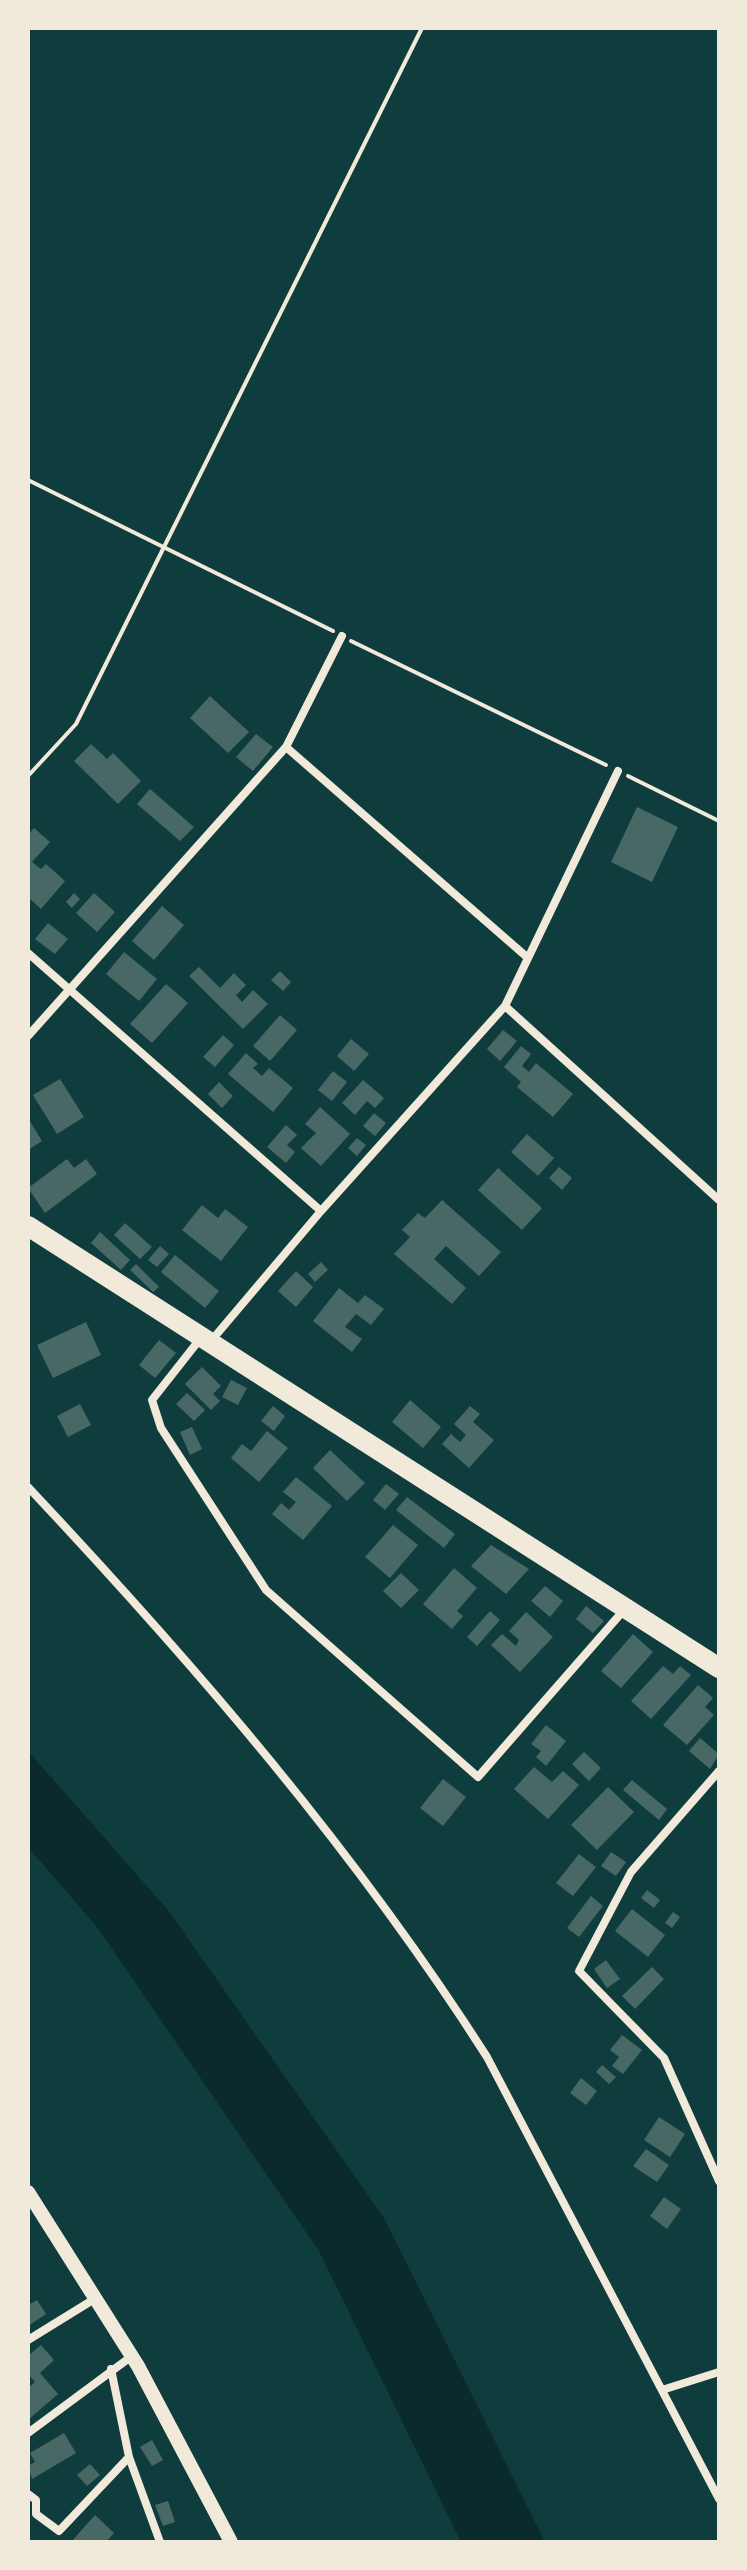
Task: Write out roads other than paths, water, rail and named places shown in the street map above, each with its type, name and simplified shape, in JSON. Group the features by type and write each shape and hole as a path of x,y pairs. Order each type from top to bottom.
{"main road":[{"path":"28,1226 204,1342 627,1606 719,1668"}],"street":[{"path":"28,1036 286,747 342,636"},
{"path":"286,747 528,958"},
{"path":"618,771 505,1006 152,1400 161,1428 266,1590 478,1777 627,1606"},
{"path":"28,953 321,1211"},
{"path":"505,1006 719,1200"},
{"path":"28,1487 211,1687 326,1828 442,1987 487,2057 719,2499"},
{"path":"719,1771 631,1872 579,1971 664,2058 719,2181"},
{"path":"28,2192 132,2356 231,2542"},
{"path":"28,2340 96,2298"},
{"path":"28,2433 132,2356"},
{"path":"111,2369 129,2457 160,2542"},
{"path":"662,2390 719,2372"},
{"path":"28,2494 36,2500 36,2514 59,2531 129,2457"}],"water":[{"path":"28,1751 168,1910 384,2218 545,2542 461,2542 319,2251 97,1927 28,1847"}]}
